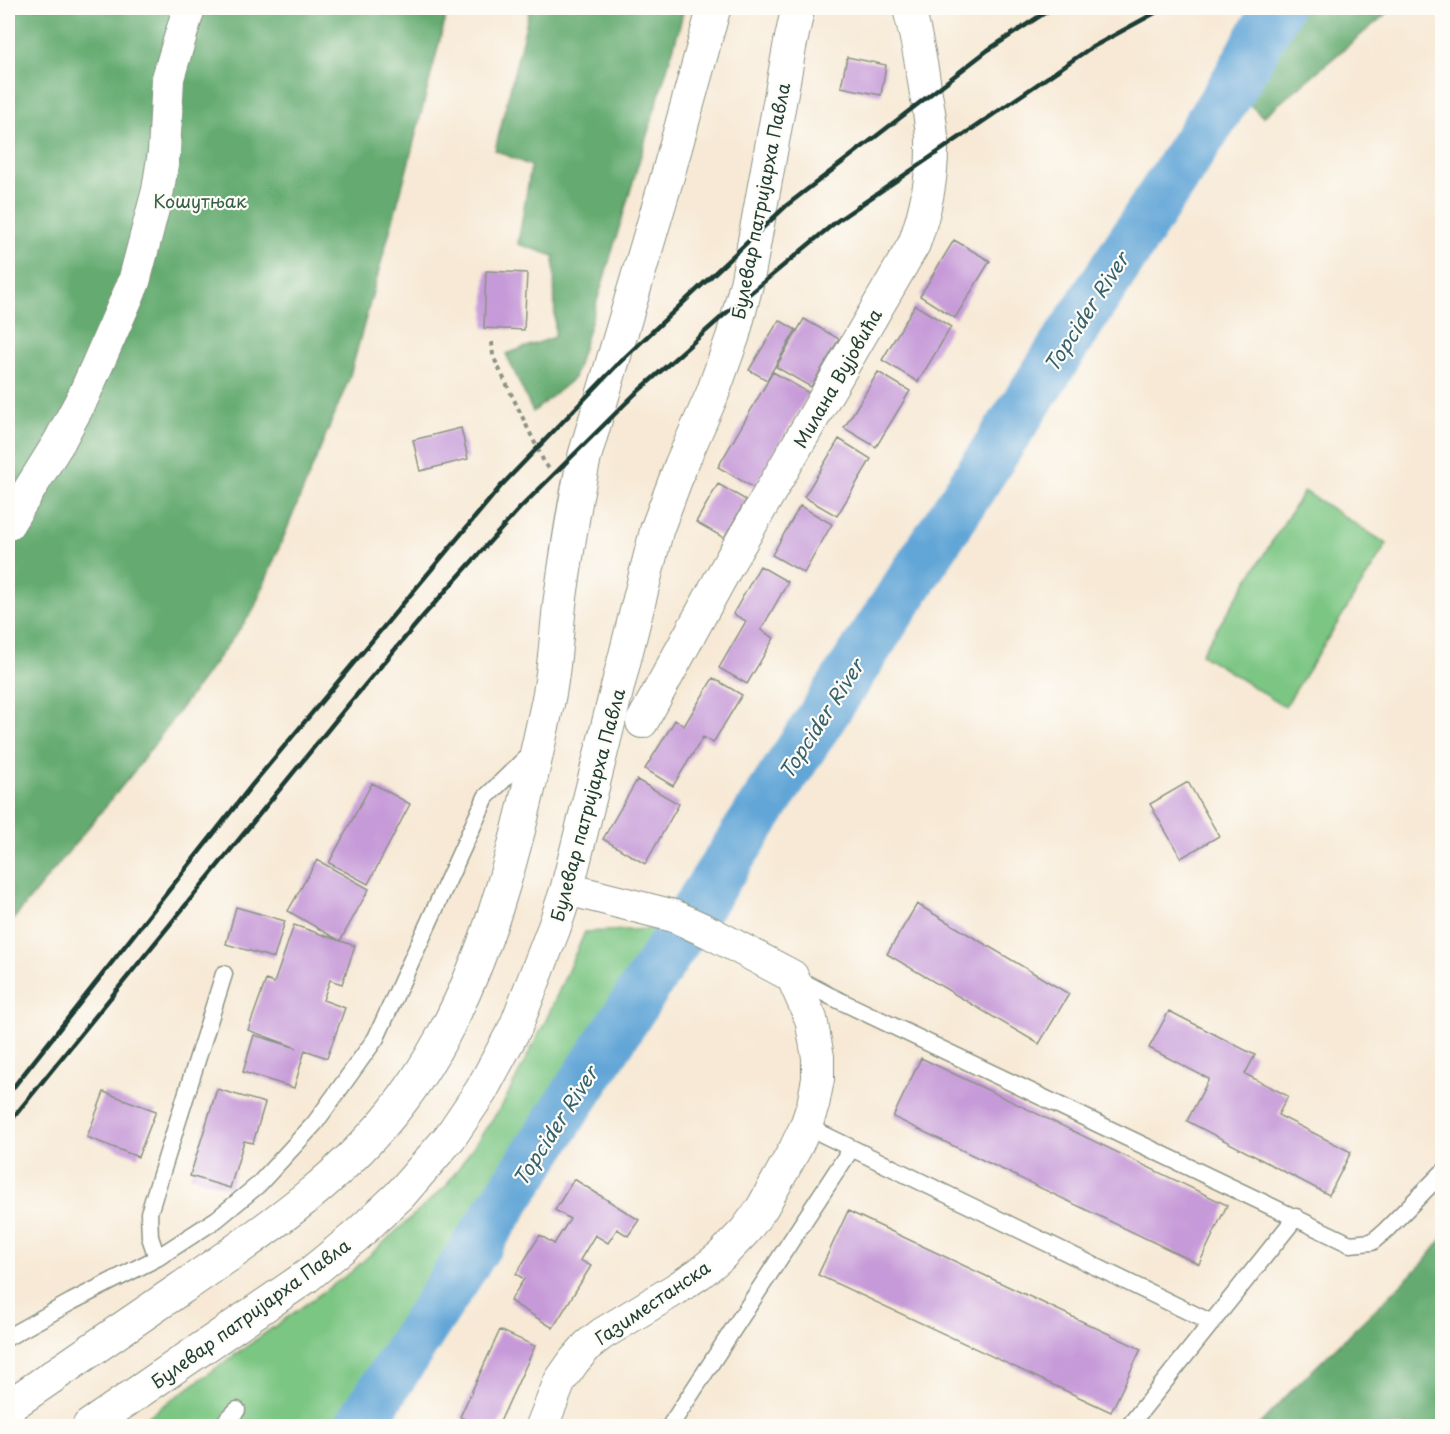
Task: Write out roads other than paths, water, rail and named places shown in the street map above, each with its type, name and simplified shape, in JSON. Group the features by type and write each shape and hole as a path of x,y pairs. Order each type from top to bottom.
{"main road":[{"path":"8,1407 264,1231 317,1190 363,1146 403,1099 433,1054 462,998 487,936 505,881 538,747 549,697 575,498 585,455 668,178 714,8"},
{"name":"Булевар патријарха Павла","path":"89,1426 306,1277 356,1236 400,1195 450,1137 481,1090 516,1026 567,889 657,530 681,465 712,395 733,336 747,282 798,8"}],"street":[{"path":"8,524 59,442 83,397 134,282 158,190 164,152 168,78 189,8"},
{"name":"Милана Вујовића","path":"642,722 730,561 914,244 923,219 929,186 932,148 924,78 909,8"},
{"path":"567,889 674,916 792,976"},
{"name":"Газиместанска","path":"542,1426 560,1381 573,1361 588,1345 603,1334 676,1289 722,1256 766,1201 795,1149 813,1105 818,1079 818,1057 811,1019 792,976"}],"lane":[{"path":"8,1337 157,1258 217,1219 258,1185 315,1123 376,1038 486,797 538,747"},
{"path":"157,1258 150,1237 149,1214 224,974"},
{"path":"792,976 1350,1244 1372,1242 1443,1173"},
{"path":"806,1126 1212,1323"},
{"path":"670,1426 851,1149"},
{"path":"1129,1426 1296,1217"},
{"path":"221,1426 237,1410"}],"waterway":[{"name":"Topcider River","path":"359,1426 1232,88 1277,8"}],"railway":[{"path":"8,1094 252,785 501,486 620,362 787,205 988,50 1052,8"},
{"path":"8,1124 424,615 520,508 635,394 725,314 837,221 1089,49 1164,8"}],"park label":[{"name":"Кошутњак","path":"200,200"}]}
